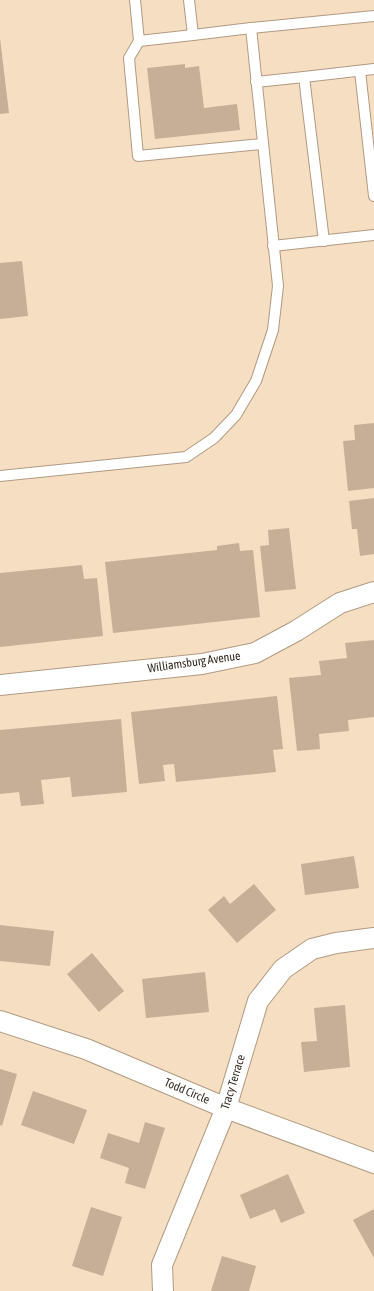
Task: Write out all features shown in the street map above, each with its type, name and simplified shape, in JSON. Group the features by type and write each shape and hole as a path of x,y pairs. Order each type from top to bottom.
{"street":[{"name":"Williamsburg Avenue","path":"0,685 202,664 254,653 296,631 340,603 374,592"},
{"name":"Tracy Terrace","path":"164,1291 162,1265 226,1108 258,1001 283,969 312,949 336,943 374,938"},
{"name":"Todd Circle","path":"0,1021 86,1049 226,1108 374,1163"}],"lane":[{"path":"135,0 139,40 129,58 138,156 262,144"},
{"path":"189,0 193,35"},
{"path":"139,40 374,16"},
{"path":"0,476 186,457 214,438 236,415 256,381 273,330 278,286 251,28"},
{"path":"256,82 374,69"},
{"path":"360,71 374,196"},
{"path":"304,77 324,241"},
{"path":"273,246 374,236"}],"building":[{"path":"0,38 9,113 0,114"},
{"path":"185,64 185,68 199,66 204,108 237,104 240,130 155,139 147,68"},
{"path":"22,261 28,316 0,319 0,263"},
{"path":"374,423 374,488 348,491 343,441 355,440 354,425"},
{"path":"374,498 374,554 360,556 357,529 352,529 349,501"},
{"path":"289,528 296,589 265,592 260,546 269,545 268,530"},
{"path":"239,543 240,551 253,550 260,617 113,633 105,562 217,550 217,546"},
{"path":"82,565 84,579 97,578 103,636 0,647 0,573"},
{"path":"374,640 374,717 348,720 349,731 319,734 320,749 297,751 289,678 321,675 319,661 347,658 345,643"},
{"path":"277,696 283,749 273,750 276,772 176,782 174,764 163,765 165,781 139,784 131,712"},
{"path":"121,719 127,792 72,797 70,777 41,780 44,804 21,806 19,792 0,794 0,730"},
{"path":"354,856 359,888 305,895 301,864"},
{"path":"254,884 276,910 237,943 208,910 224,896 230,904"},
{"path":"0,925 54,931 50,966 0,961"},
{"path":"92,953 124,991 99,1012 67,974"},
{"path":"205,972 209,1012 146,1018 142,979"},
{"path":"345,1005 350,1067 304,1072 301,1042 317,1041 314,1008"},
{"path":"0,1069 17,1074 2,1126 0,1125"},
{"path":"33,1091 87,1110 74,1144 21,1125"},
{"path":"145,1122 165,1128 145,1189 125,1183 129,1168 100,1158 108,1133 139,1143"},
{"path":"288,1174 305,1213 281,1223 275,1209 250,1219 240,1195"},
{"path":"91,1207 122,1217 103,1276 72,1266"},
{"path":"374,1209 374,1258 353,1220"},
{"path":"222,1256 256,1266 249,1291 211,1291"}]}
